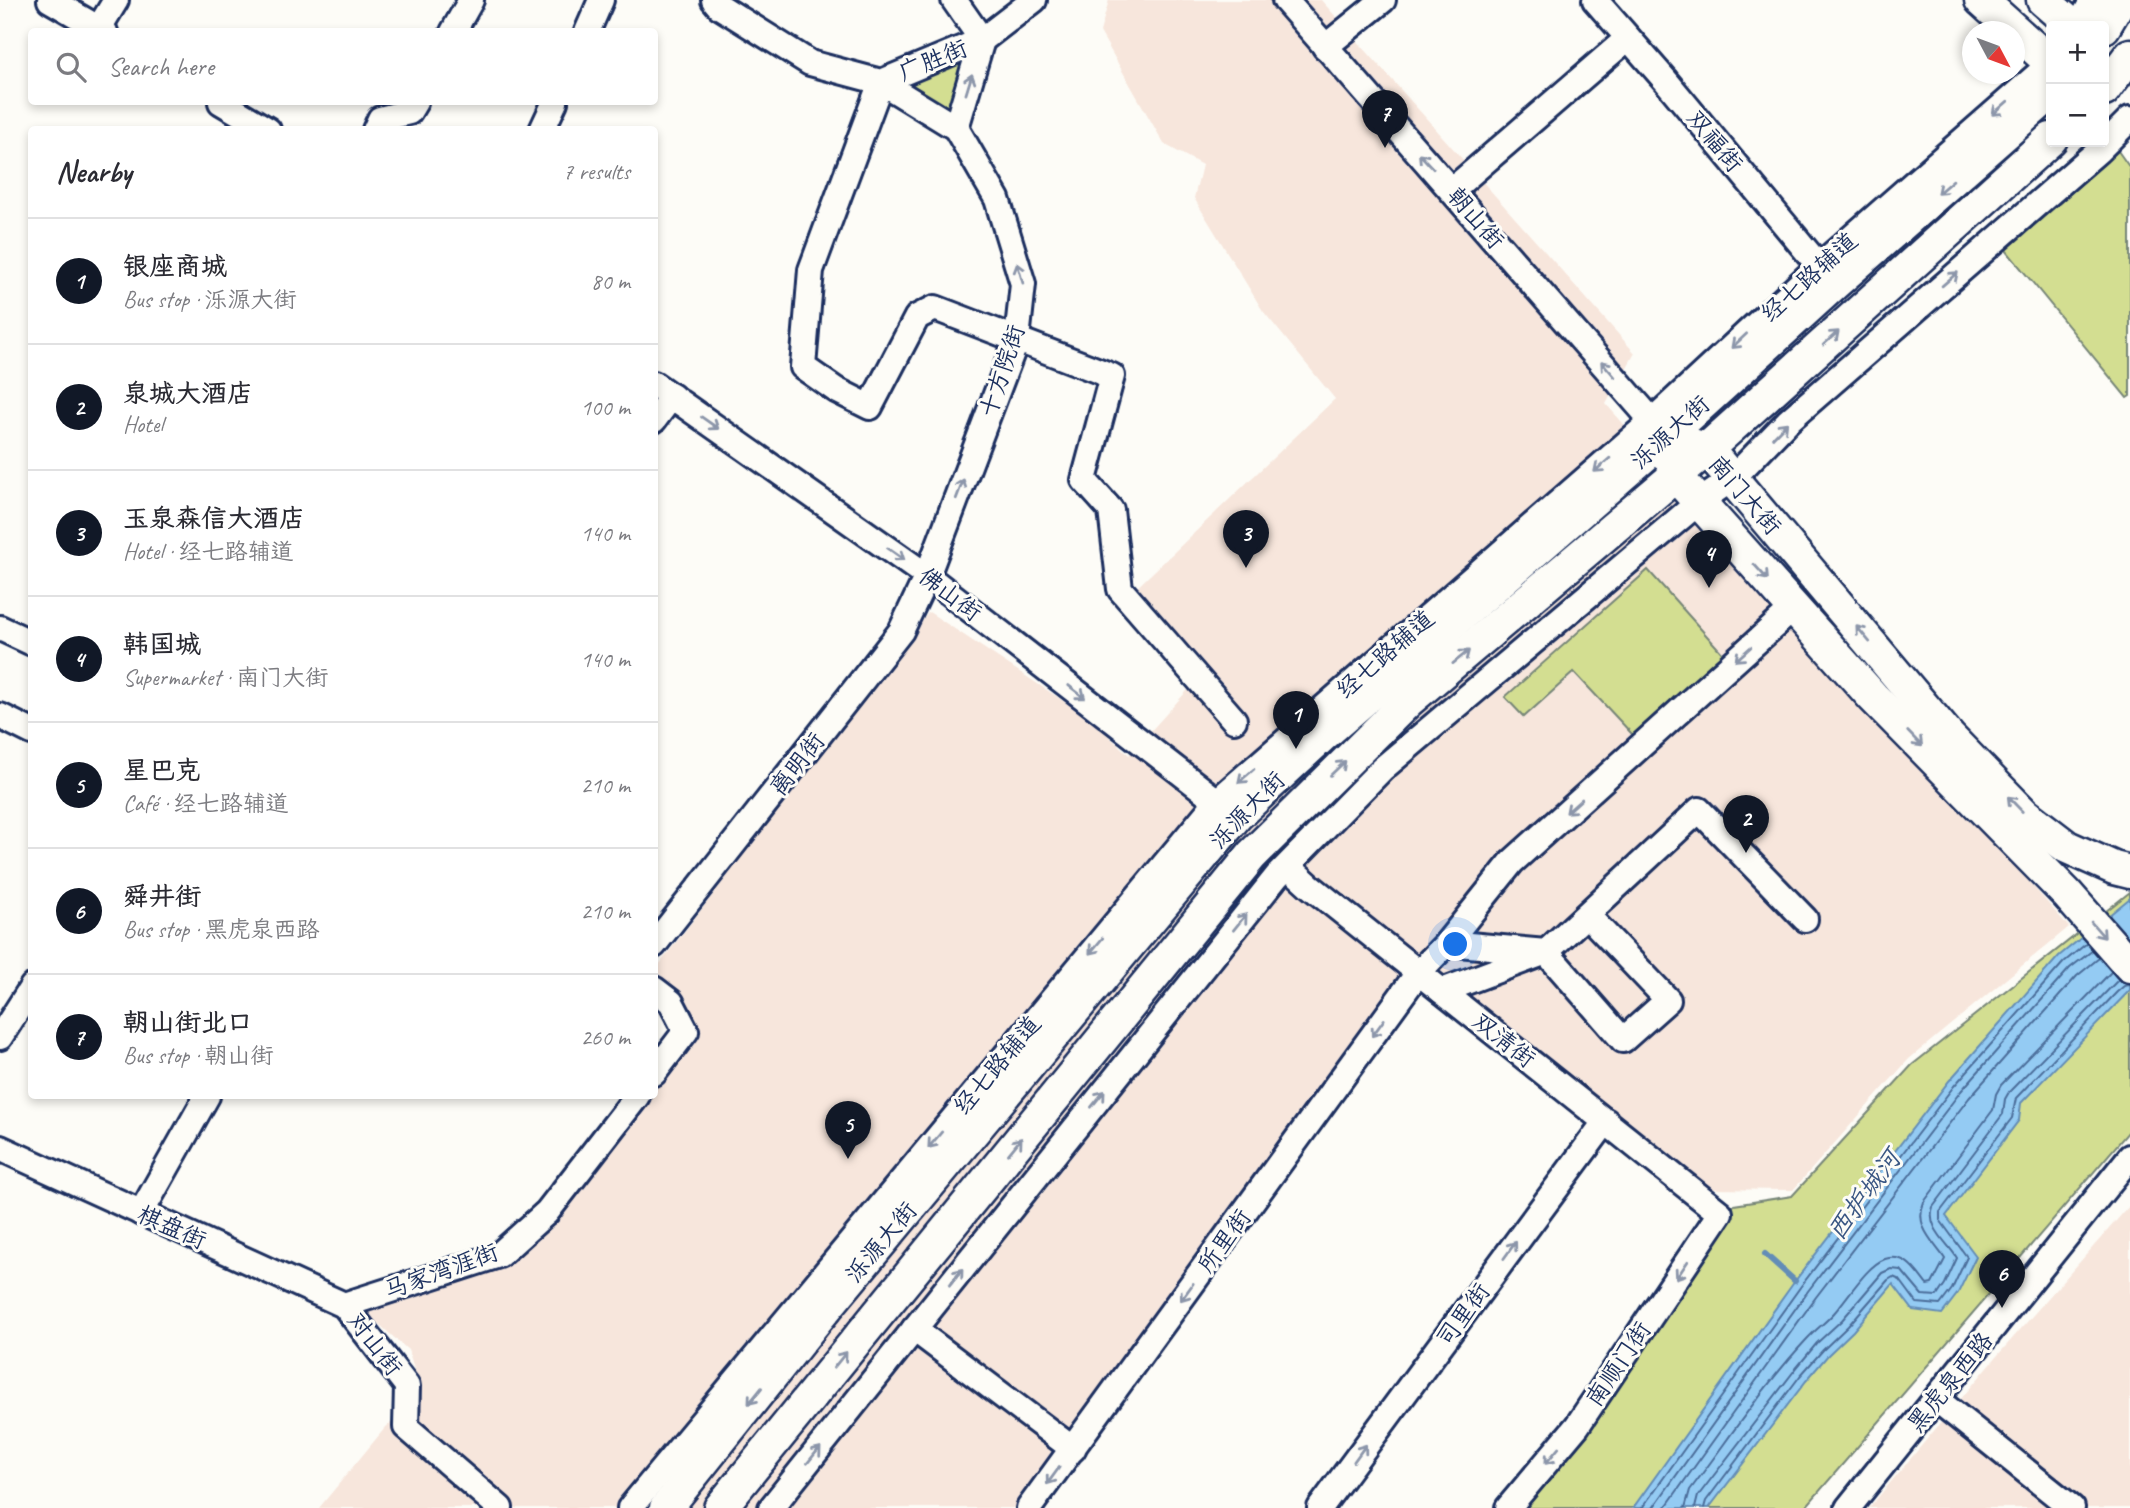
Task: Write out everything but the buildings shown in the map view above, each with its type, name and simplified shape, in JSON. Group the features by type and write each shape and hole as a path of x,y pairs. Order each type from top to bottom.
{"main road":[{"path":"1981,0 2046,58"},
{"path":"2043,0 2069,21"},
{"path":"2107,21 2120,0"},
{"name":"泺源大街","path":"666,1508 1227,808 1321,737 1826,275 2046,97"},
{"name":"泺源大街","path":"720,1508 1252,855 1408,701 1707,450 2046,144"},
{"name":"南门大街","path":"1660,428 1707,450 1950,738 2024,814 2067,847 2114,869 2130,872"},
{"name":"南门大街","path":"1660,428 1676,476 1873,697 2067,894 2130,966"}],"street":[{"path":"50,0 99,28"},
{"path":"103,28 116,0"},
{"path":"455,28 471,0"},
{"path":"589,28 601,0"},
{"name":"广胜街","path":"714,0 719,6 810,63 881,82 982,40 1034,0"},
{"path":"954,0 982,40 956,128"},
{"name":"朝山街","path":"1285,0 1660,428"},
{"path":"1325,47 1383,0"},
{"name":"双福街","path":"1595,0 1826,275"},
{"path":"2078,21 2093,0"},
{"path":"1452,190 1628,38"},
{"name":"经七路辅道","path":"1826,275 2046,68"},
{"path":"881,82 811,270 803,367 836,390 870,407 917,317 935,308 1112,376 1084,480 1111,510 1120,589 1234,720"},
{"name":"十方院街","path":"881,82 956,128 997,199 1023,284 1017,339 927,576"},
{"path":"226,105 261,126"},
{"path":"377,126 380,119 409,112 413,105"},
{"path":"544,126 554,105"},
{"path":"771,1508 1277,876 1382,769 1699,502 1732,479 1788,422 2098,151 2130,119"},
{"name":"佛山街","path":"663,390 927,576 1227,808"},
{"name":"离明街","path":"658,940 901,631 927,576"},
{"name":"所里街","path":"1030,1508 1418,973 1447,943 1512,862 1794,608"},
{"path":"0,628 28,641"},
{"path":"0,716 28,730"},
{"name":"经七路辅道","path":"630,1508 1227,808"},
{"path":"1442,991 1546,951 1699,810 1805,919"},
{"name":"双清街","path":"1288,866 1720,1213"},
{"path":"1447,943 1546,951 1623,1040 1668,1000 1587,915"},
{"path":"658,992 671,1002 687,1031 658,1068"},
{"path":"0,1037 28,993"},
{"path":"141,1213 205,1099"},
{"name":"马家湾涯街","path":"344,1305 499,1255 547,1212 635,1099"},
{"name":"司里街","path":"1320,1508 1606,1121"},
{"name":"棋盘街","path":"0,1148 344,1305"},
{"name":"黑虎泉西路","path":"1848,1508 2130,1157"},
{"name":"南顺门街","path":"1508,1508 1577,1426 1720,1213"},
{"name":"对山街","path":"344,1305 407,1386 406,1427 500,1508"},
{"path":"914,1329 1073,1449"},
{"path":"1936,1399 2072,1508"}],"shaded area":[{"path":"1109,0 1321,0 1635,353 1606,404 2069,927 1909,1059 1793,1190 1710,1189 1414,959 1015,1508 319,1508 385,1428 422,1395 408,1350 362,1309 505,1264 643,1099 658,1099 658,1080 696,1029 683,998 658,973 658,966 929,612 1089,718 1129,755 1205,671 1130,594 1335,399 1263,311 1194,198 1202,165 1164,144 1100,32"},
{"path":"2130,1205 2130,1508 1869,1508 1997,1356"}],"green space":[{"path":"975,52 955,117 892,83"},
{"path":"2118,151 2130,168 2130,396 2127,398 2006,250"},
{"path":"1648,570 1724,655 1633,735 1574,672 1524,717 1505,697"},
{"path":"2130,892 2130,1130 1805,1508 1515,1508 1580,1433 1734,1205 1792,1196 1912,1065"}],"water":[{"name":"西护城河","path":"2130,898 2130,990 2021,1103 2019,1120 1946,1216 1976,1256 1958,1293 1942,1314 1913,1310 1893,1284 1806,1381 1709,1508 1633,1508 1795,1281 1949,1081 2059,956"}],"waterway":[{"path":"1765,1254 1795,1281"}],"place":[{"name":"朝山街北口","path":"1385,148"},
{"name":"玉泉森信大酒店","path":"1246,568"},
{"name":"韩国城","path":"1709,588"},
{"name":"银座商城","path":"1296,749"},
{"name":"泉城大酒店","path":"1746,853"},
{"name":"星巴克","path":"848,1159"},
{"name":"舜井街","path":"2002,1308"}]}
